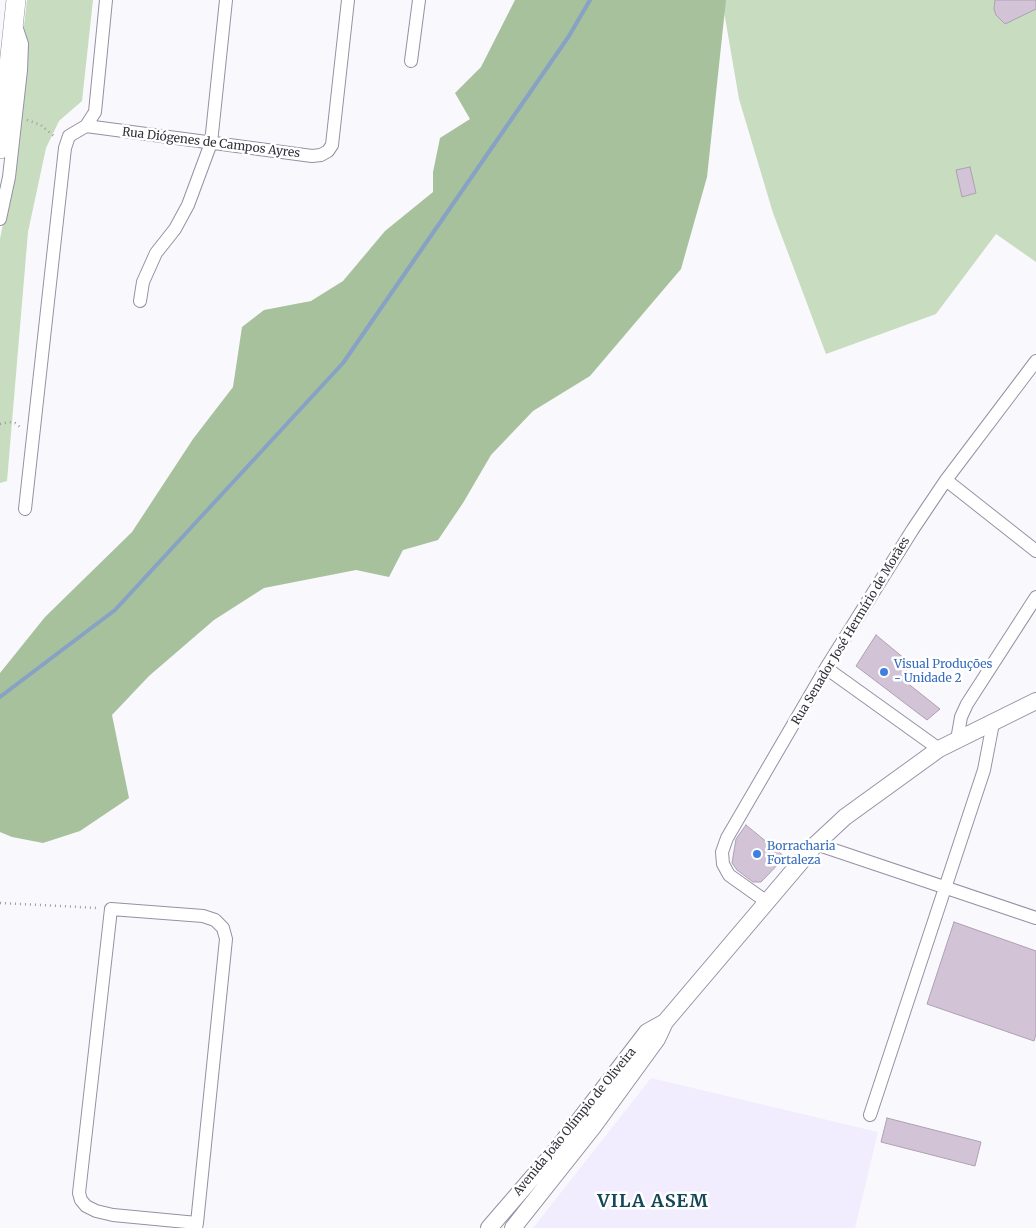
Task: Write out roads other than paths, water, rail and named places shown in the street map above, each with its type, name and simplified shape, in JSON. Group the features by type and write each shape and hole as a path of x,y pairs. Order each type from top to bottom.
{"highway":[{"path":"0,150 15,9"}],"main road":[{"name":"Avenida João Olímpio de Oliveira","path":"514,1228 593,1127 657,1040 665,1022 816,844 845,817 939,749 1036,702"},
{"name":"Avenida João Olímpio de Oliveira","path":"489,1228 558,1148 647,1032 665,1022"}],"street":[{"path":"25,509 65,148 69,136 86,126 95,112 106,0"},
{"path":"140,301 144,282 156,253 175,229 188,205 211,143 226,0"},
{"name":"Rua Diógenes de Campos Ayres","path":"86,126 312,156 321,155 328,151 332,145 348,0"},
{"path":"411,61 418,0"},
{"path":"0,219 9,177 22,70 22,44 15,9"},
{"name":"Rua Senador José Hermírio de Morães","path":"767,902 729,875 723,864 722,852 727,838 826,668 913,529 946,480 1036,361"},
{"path":"946,480 1036,551"},
{"path":"957,740 961,717 967,704 1036,598"},
{"path":"826,668 939,749"},
{"path":"870,1115 984,770 993,723"},
{"path":"816,844 1036,918"},
{"path":"111,909 203,916 215,920 223,928 226,939 197,1225 96,1211 86,1206 81,1200 79,1193 111,909"}],"waterway":[{"path":"0,697 115,610 343,363 569,36 590,0"}],"place":[{"name":"Visual Produções - Unidade 2","path":"884,672"},
{"name":"Borracharia Fortaleza","path":"757,854"}],"district":[{"name":"VILA ASEM","path":"653,1202"}]}
